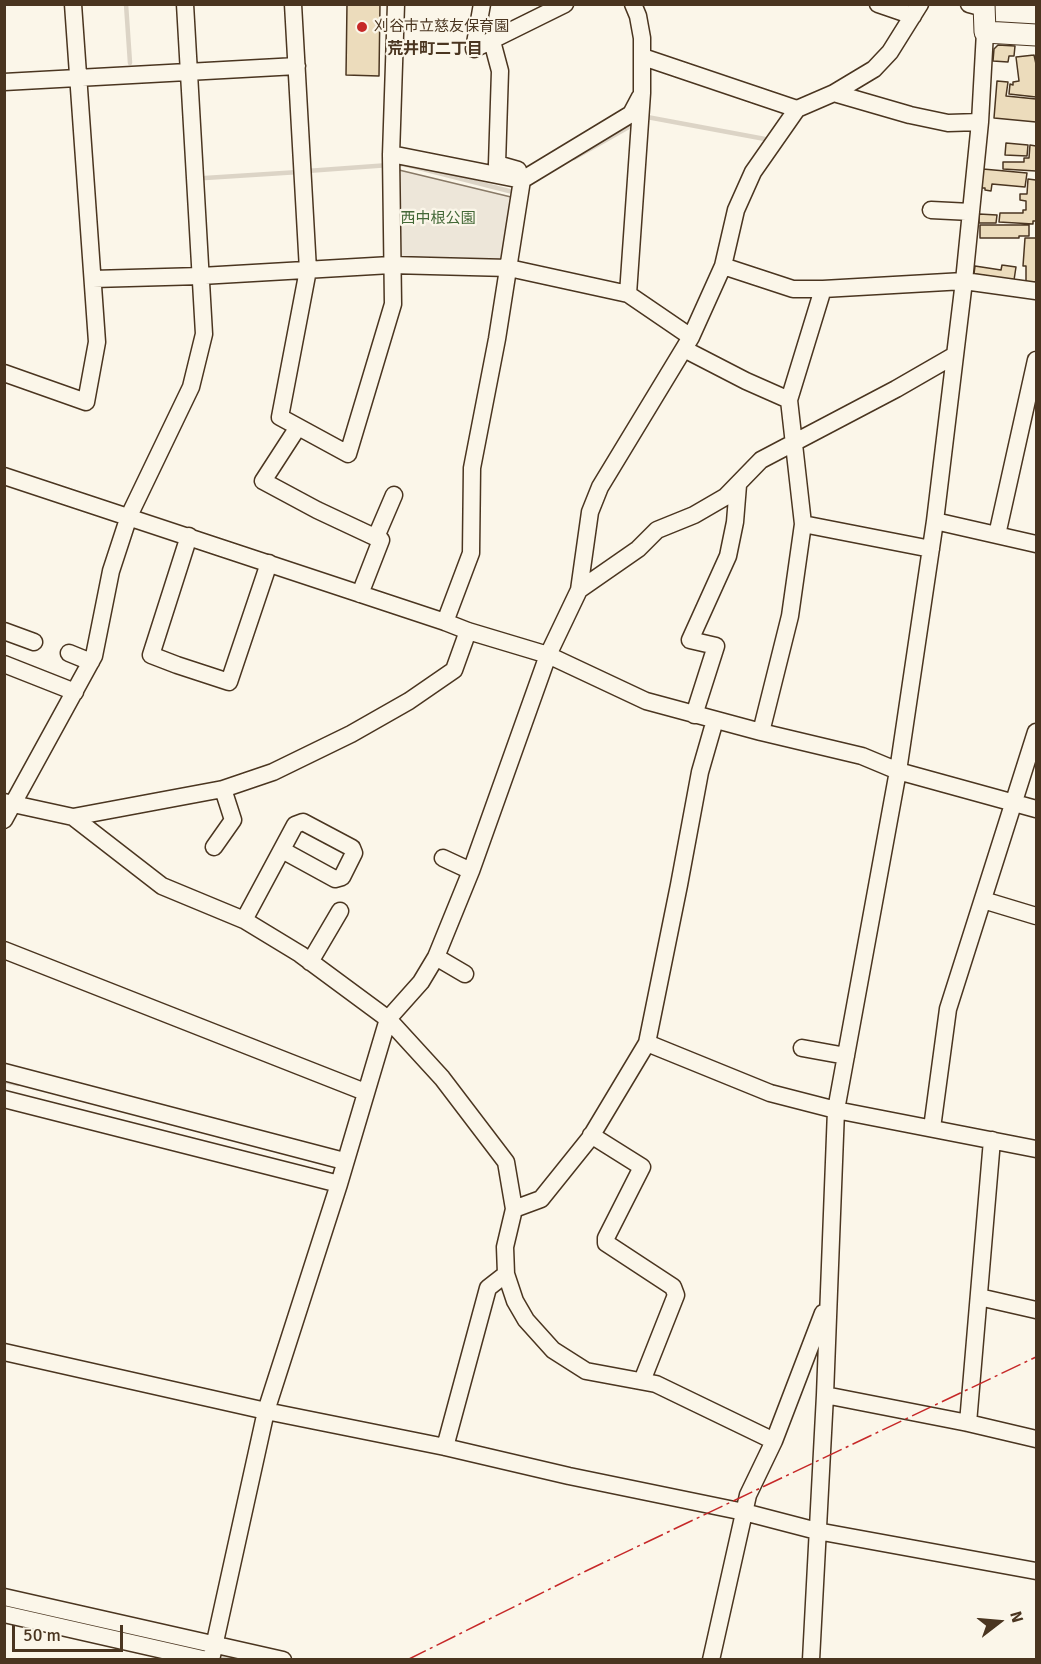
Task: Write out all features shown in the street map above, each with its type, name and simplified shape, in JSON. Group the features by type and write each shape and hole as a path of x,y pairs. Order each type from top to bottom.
{"main road":[{"path":"979,6 985,32 1036,35"}],"street":[{"path":"4,373 86,402 97,342 73,4"},
{"path":"4,820 9,803 94,656 111,571 129,516 192,387 204,334 185,4"},
{"path":"292,4 308,270 280,417 348,454 393,304 391,155 396,4"},
{"path":"482,4 474,49 565,4"},
{"path":"628,294 643,57 638,15 633,4"},
{"path":"212,1654 266,1411 339,1184 388,1019 421,982 436,957 471,871 548,655 579,590 590,512 600,487 688,343 723,266 736,210 753,172 796,109 834,93 874,69 890,52 916,10 878,4"},
{"path":"811,1659 825,1395 836,1110 898,771 935,522 964,281 980,122 985,32"},
{"path":"492,41 500,71 497,164 525,178"},
{"path":"643,57 796,109"},
{"path":"4,82 297,66"},
{"path":"834,93 910,115 948,123 980,122"},
{"path":"391,155 525,178 631,114 642,101"},
{"path":"445,622 471,552 472,468 509,268 519,199 525,178"},
{"path":"931,210 971,212"},
{"path":"93,279 201,276 391,265 509,268 628,294 688,343 746,381 789,400"},
{"path":"723,266 793,289 964,281 1036,291"},
{"path":"761,732 790,616 803,524 789,400 823,289"},
{"path":"579,590 638,549 657,530 725,497 761,460 896,389 955,355"},
{"path":"997,535 1036,360"},
{"path":"297,427 263,481 381,540 360,594"},
{"path":"4,476 468,631 548,655 646,701 862,756 898,771 1036,809"},
{"path":"694,715 716,646 690,640 728,556 735,522 738,484"},
{"path":"376,537 394,495"},
{"path":"935,522 1036,544"},
{"path":"803,524 931,549"},
{"path":"189,536 151,656 198,672 229,682 269,563"},
{"path":"4,631 34,642"},
{"path":"9,803 73,817 223,789 273,772 351,734 409,701 454,670 468,631"},
{"path":"69,652 91,662"},
{"path":"4,664 75,692"},
{"path":"514,1209 541,1199 591,1135 647,1043 700,772 715,720"},
{"path":"932,1128 948,1009 1036,732"},
{"path":"214,847 233,820 223,789"},
{"path":"73,817 162,886 244,920 310,962 388,1019 442,1078 506,1162 514,1209 505,1247 506,1274 526,1320 553,1350 586,1371 656,1384 774,1442"},
{"path":"244,920 282,850"},
{"path":"443,858 471,871"},
{"path":"983,900 1036,916"},
{"path":"310,962 340,911"},
{"path":"4,950 366,1092"},
{"path":"436,957 465,974"},
{"path":"647,1043 770,1093 836,1110 1036,1149"},
{"path":"802,1048 846,1056"},
{"path":"4,1072 344,1161"},
{"path":"4,1099 339,1184"},
{"path":"591,1135 642,1167 606,1238 606,1243 673,1287 676,1295 642,1382"},
{"path":"968,1423 992,1140"},
{"path":"445,1447 488,1288 506,1274"},
{"path":"979,1297 1036,1310"},
{"path":"711,1659 748,1495 774,1442 828,1302"},
{"path":"4,1352 266,1411 744,1512 817,1531 1036,1571"},
{"path":"825,1395 1036,1439"},
{"path":"4,1597 212,1654"},
{"path":"4,1614 212,1654 283,1659"}],"green space":[{"name":"西中根公園","path":"399,170 511,197 502,260 398,257"}],"building":[{"path":"347,4 380,4 379,76 346,75"},
{"path":"998,45 1015,46 1014,56 1009,56 1008,62 993,61 994,49"},
{"path":"1034,55 1036,97 1009,94 1010,84 1013,85 1013,82 1019,81 1016,57"},
{"path":"997,81 1008,82 1006,96 1036,99 1036,122 994,118"},
{"path":"1006,143 1028,145 1027,156 1005,155"},
{"path":"1030,145 1036,146 1036,171 1003,169 1003,162 1024,162 1024,158 1029,158"},
{"path":"983,169 1027,173 1025,187 992,184 991,191 985,190 981,188"},
{"path":"1028,179 1036,180 1036,221 1033,221 1033,224 999,222 1000,213 1023,213 1023,210 1026,210 1026,201 1020,200 1020,194 1027,194"},
{"path":"979,214 997,215 996,223 979,223"},
{"path":"980,225 1029,225 1029,236 980,238"},
{"path":"1025,238 1036,238 1036,282 1026,282 1026,266 1023,266"},
{"path":"1002,265 1016,267 1014,280 974,274 975,266 1001,270"}],"waterway":[{"path":"126,4 130,63"},
{"path":"644,119 647,117 765,139"},
{"path":"574,158 634,124"},
{"path":"307,171 403,164 513,192 517,190"},
{"path":"205,178 299,172"},
{"path":"4,1081 18,1084"},
{"path":"215,1654 239,1660"}],"power":[{"path":"407,1660 586,1571 1036,1357"}],"place":[{"name":"刈谷市立慈友保育園","path":"362,27"}],"district":[{"name":"荒井町二丁目","path":"435,50"}]}
